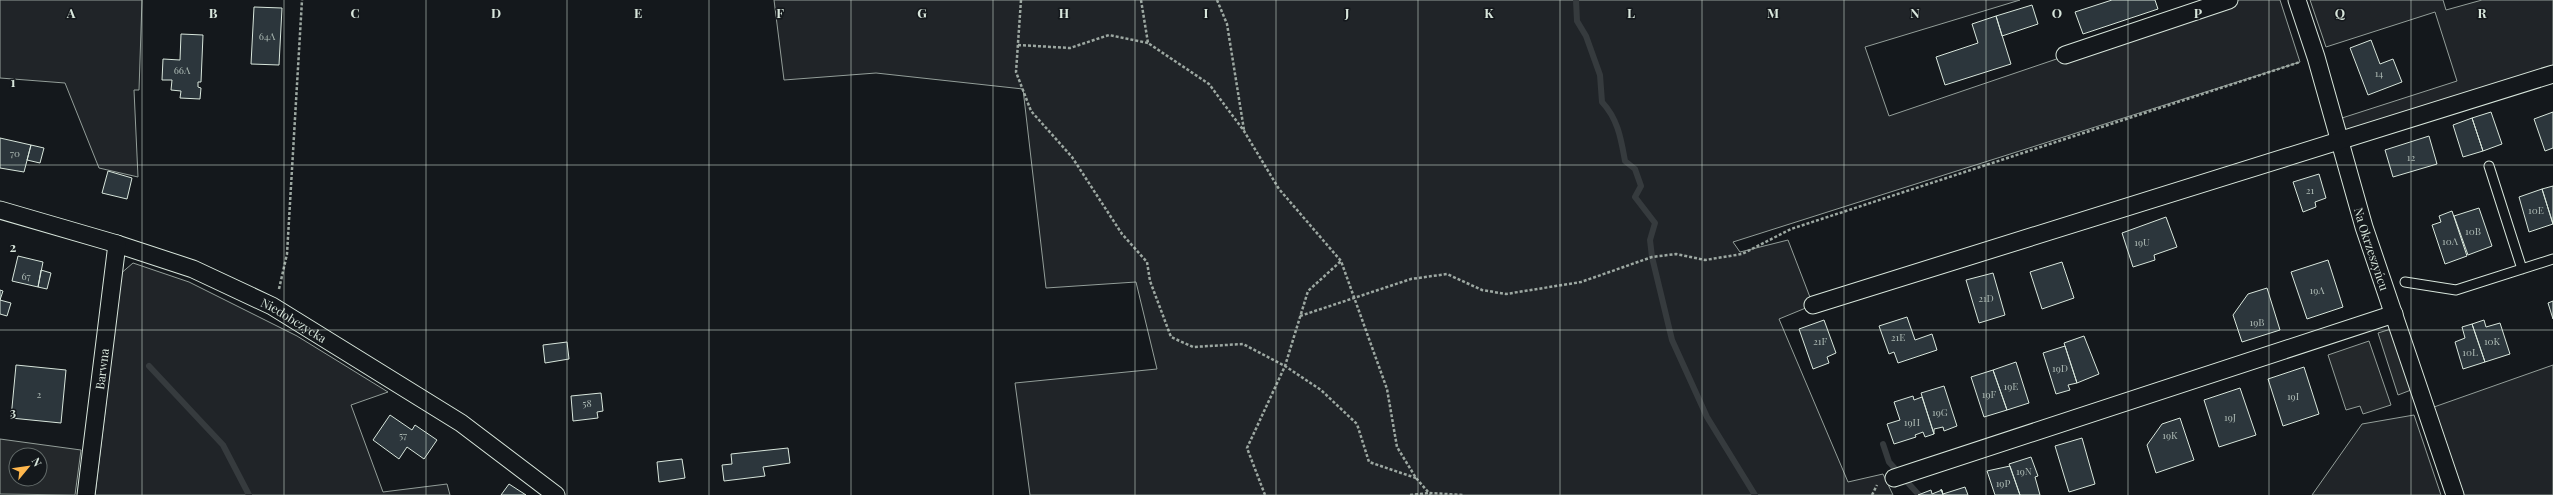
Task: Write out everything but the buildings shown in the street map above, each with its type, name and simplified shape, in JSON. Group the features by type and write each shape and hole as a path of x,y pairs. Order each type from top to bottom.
{"street":[{"path":"2064,56 2230,0"},
{"name":"Na Okrzeszyńcu","path":"2297,0 2316,57 2364,227 2455,495"},
{"path":"1813,305 2338,139 2553,74"},
{"name":"Niedobczycka","path":"0,210 117,244 194,269 272,306 461,423 556,495"},
{"name":"Barwna","path":"86,495 117,244"},
{"path":"1894,478 2394,314"}],"lane":[{"path":"2489,166 2522,268"},
{"path":"2405,282 2456,290 2553,258"}],"path":[{"path":"272,306 282,280 287,254 302,0"},
{"path":"1021,0 1016,72 1031,111 1072,158 1122,234 1147,262 1150,281 1171,337 1193,347 1243,344 1285,366 1321,390 1357,424 1369,462 1416,478"},
{"path":"1141,0 1148,43"},
{"path":"1217,0 1226,24 1244,131"},
{"path":"1018,45 1070,48 1109,35 1148,43 1209,84 1244,131 1279,189 1341,261 1387,389 1397,447 1416,478 1430,494"},
{"path":"1300,316 1411,278 1447,274 1482,290 1506,294 1581,282 1652,257 1676,254 1705,260 1742,254 1791,229 2316,57"},
{"path":"1266,495 1247,448 1285,366 1308,291 1341,261"},
{"path":"1410,495 1463,495"}],"shaded area":[{"path":"0,0 142,0 139,90 134,90 138,177 99,168 65,83 0,78"},
{"path":"774,0 2020,0 1865,47 1889,116 2230,0 2280,0 2300,62 1733,242 1740,252 1788,240 1813,305 1779,319 1848,482 1883,474 1893,495 1030,495 1015,383 1157,369 1136,282 1046,288 1023,89 876,73 784,80"},
{"path":"2310,0 2443,0 2446,10 2482,0 2553,0 2553,66 2346,131 2342,118 2457,81 2435,12 2326,47"},
{"path":"133,263 189,282 297,336 388,392 351,405 383,492 447,484 450,495 95,495 116,319 119,275"},
{"path":"2391,329 2411,390 2398,395 2378,333"},
{"path":"2369,341 2391,405 2363,414 2360,406 2346,410 2328,355"},
{"path":"2553,365 2553,495 2464,495 2434,407"},
{"path":"2414,415 2441,495 2312,495 2362,424"},
{"path":"0,439 81,450 75,495 0,494"}],"waterway":[{"path":"1576,0 1577,21 1586,36 1600,75 1602,102 1612,115 1615,122 1625,161 1635,169 1641,186 1635,197 1655,223 1650,240 1652,257 1672,340 1707,417 1755,495"},
{"path":"149,366 223,445 249,495"},
{"path":"1883,444 1889,462 1919,495"}]}
